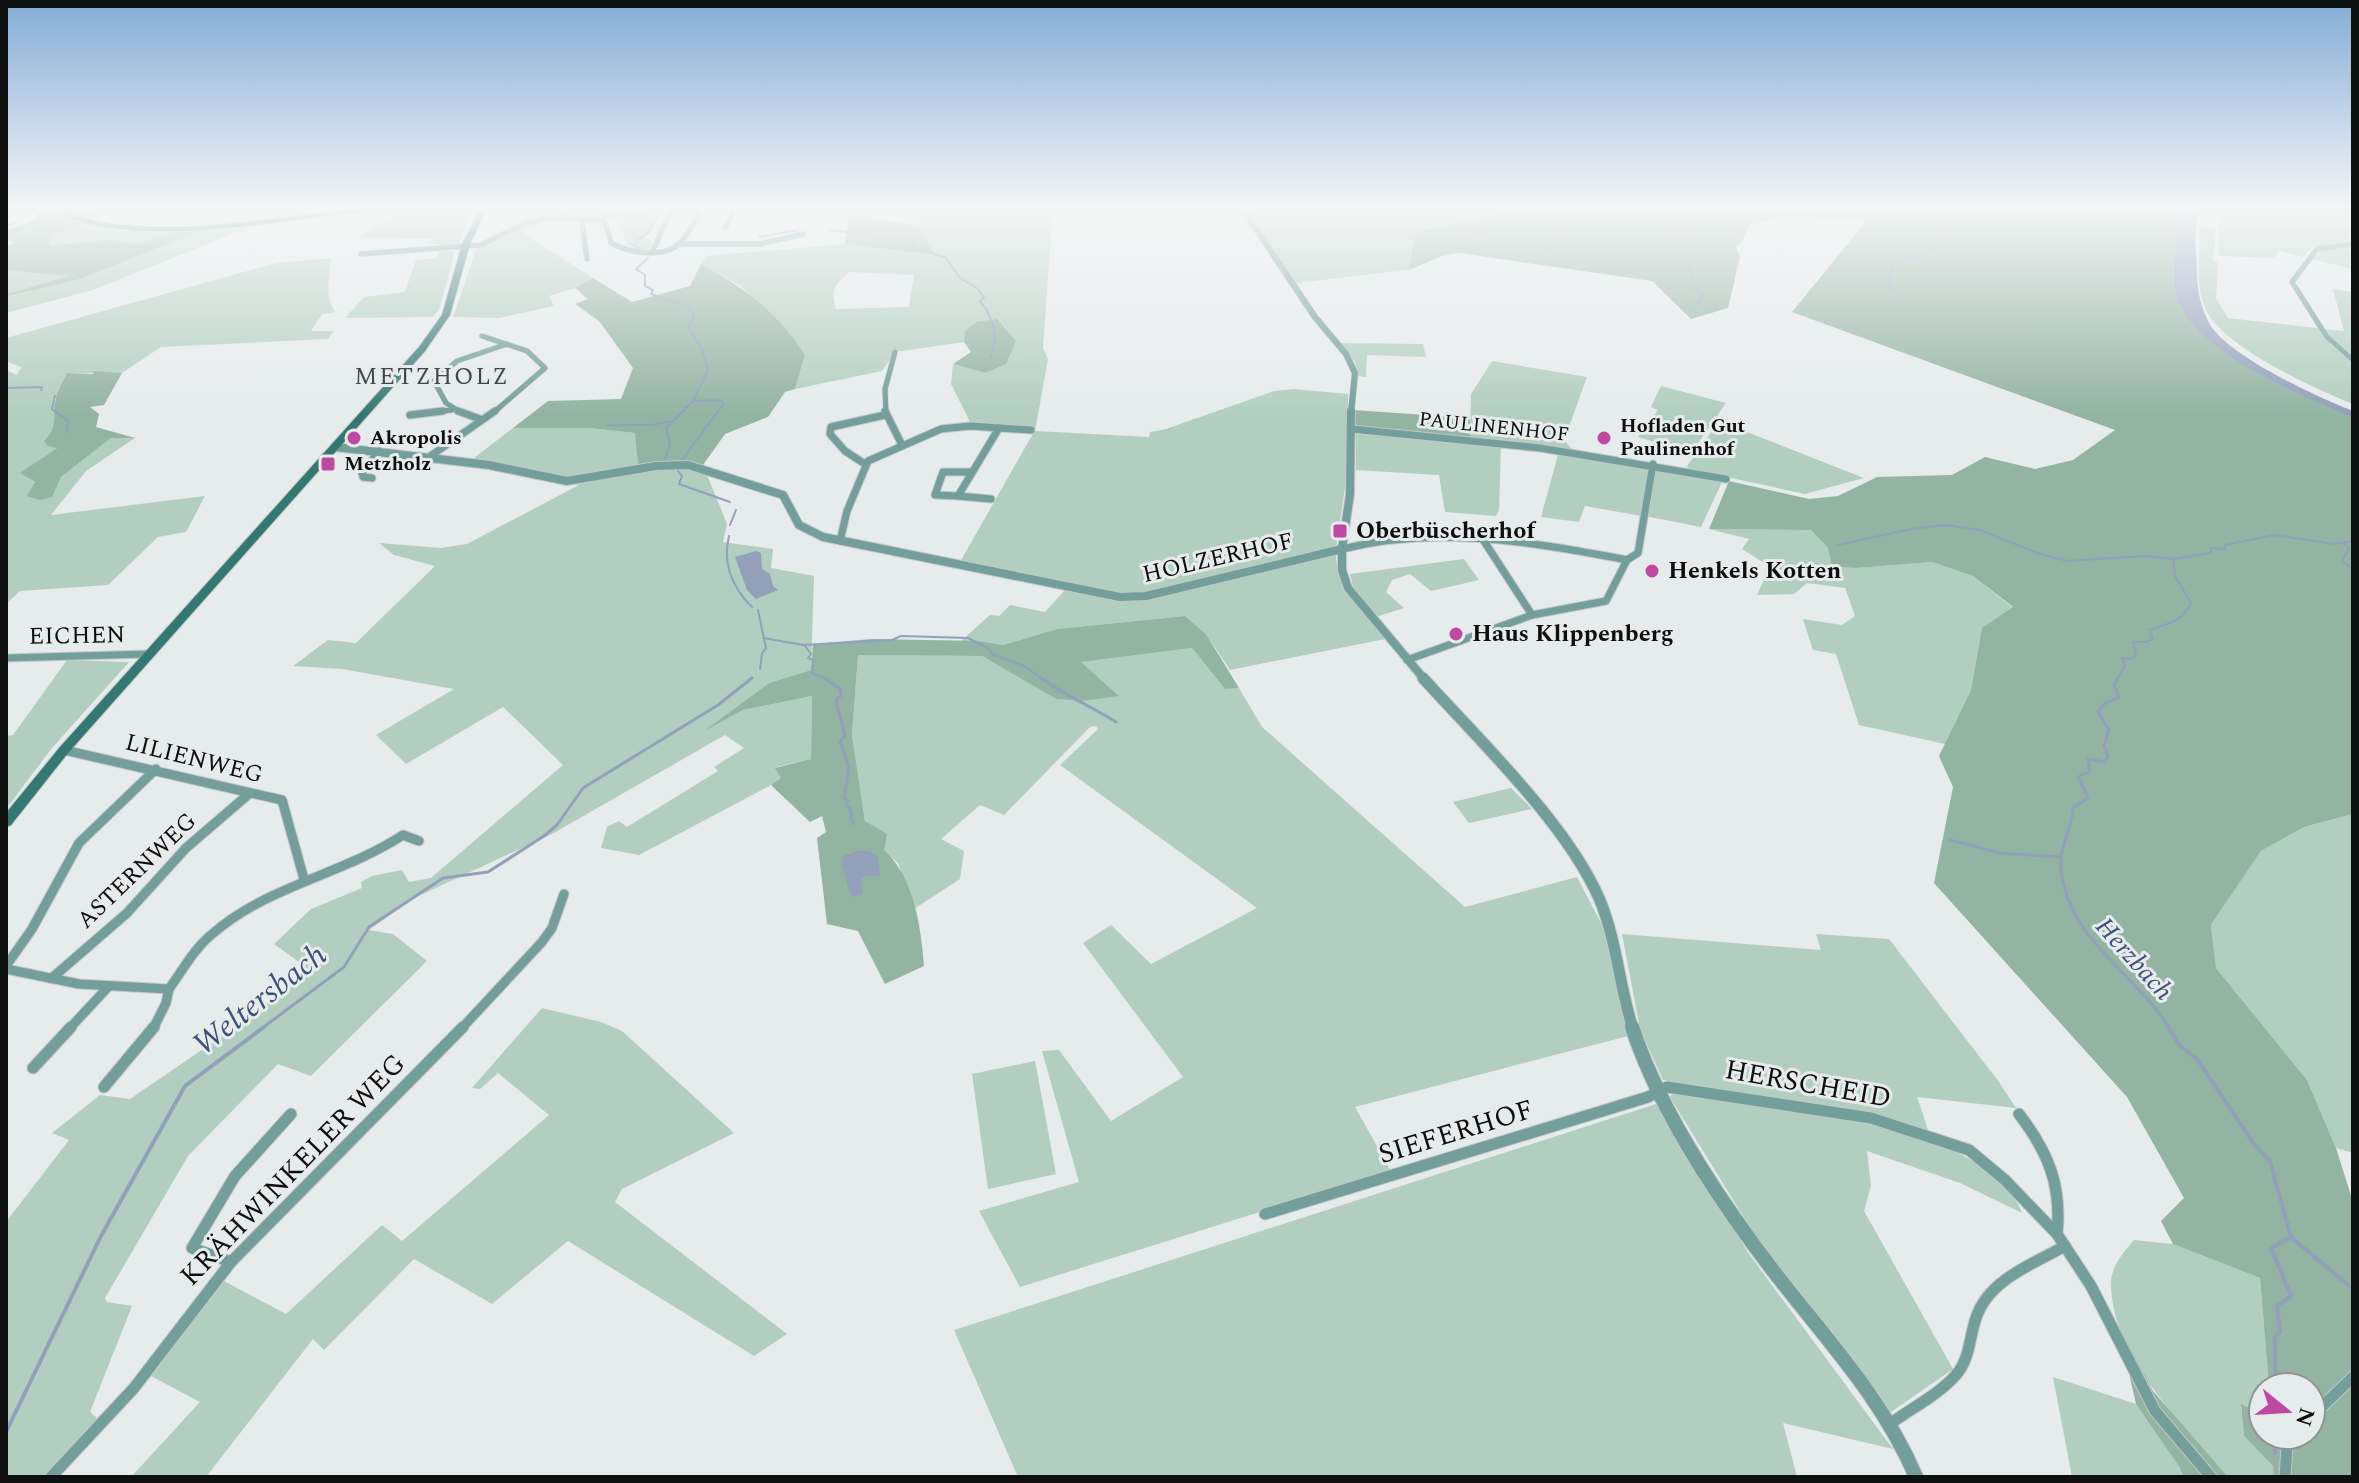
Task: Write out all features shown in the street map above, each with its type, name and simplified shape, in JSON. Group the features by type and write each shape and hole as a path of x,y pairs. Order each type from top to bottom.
{"main road":[{"path":"6,822 64,750 422,349 446,315 457,277"}],"street":[{"path":"1288,277 1355,373 1350,494 1342,549 1342,570 1348,588 1556,831 1590,880 1614,940 1632,1028 1659,1092 1749,1238 1890,1424 1916,1477"},
{"path":"2296,277 2292,282 2327,337 2353,360"},
{"path":"429,457 540,376 545,368 540,359 482,336"},
{"path":"452,410 434,381 457,361 507,344"},
{"path":"895,352 884,394 885,415 888,427 902,445"},
{"path":"446,369 456,372"},
{"path":"410,415 452,410 480,419"},
{"path":"865,464 845,451 830,434 831,427 885,415"},
{"path":"958,496 999,428"},
{"path":"335,447 429,457 567,481 656,466 688,465 783,495 799,525 840,541 865,464 941,429 1031,430"},
{"name":"PAULINENHOF","path":"1352,429 1440,436 1653,464 1726,479"},
{"path":"372,478 363,477 362,473 379,451"},
{"path":"1407,660 1532,615 1606,601 1627,560 1638,553 1653,464"},
{"path":"972,472 947,470 940,474 935,495 991,499"},
{"path":"1342,549 1400,539 1482,538 1519,541 1627,560"},
{"path":"1482,538 1532,615"},
{"name":"HOLZERHOF","path":"840,541 1132,598 1342,549"},
{"name":"EICHEN","path":"6,658 149,654"},
{"name":"LILIENWEG","path":"64,750 282,800 304,879"},
{"path":"156,769 79,843 7,970 109,986 169,989"},
{"name":"ASTERNWEG","path":"52,978 127,913 186,848 250,793"},
{"path":"104,1087 157,1022 167,1004 169,989 207,938 219,928 279,891 374,854 403,835 419,841"},
{"name":"KRÄHWINKELER WEG","path":"51,1477 134,1388 231,1262 441,1050 542,942 552,928 564,894"},
{"path":"33,1068 109,986"},
{"name":"HERSCHEID","path":"1659,1092 1667,1087 1871,1118 1969,1150 2005,1180 2057,1234 2091,1286 2155,1411 2211,1477"},
{"name":"SIEFERHOF","path":"1265,1214 1659,1092"},
{"path":"231,1262 192,1248 208,1212 250,1153 291,1114"},
{"path":"2019,1114 2046,1151 2058,1187 2062,1207 2057,1234"},
{"path":"1890,1424 1954,1378 1973,1344 1977,1316 1983,1302 1997,1287 2065,1246"},
{"path":"2327,1402 2353,1377"},
{"path":"2285,1477 2287,1451"}],"green space":[{"path":"6,277 63,277 6,294"},
{"path":"64,277 85,277 8,296 6,294"},
{"path":"125,277 93,290 6,313 6,295 80,279"},
{"path":"225,277 329,277 328,294 336,312 322,314 311,331 334,331 328,339 161,347 122,373 67,373 55,399 57,419 49,437 58,447 21,473 35,482 28,496 61,477 111,438 135,438 86,471 51,515 205,496 186,532 158,537 108,585 20,591 6,604 6,370 17,375 21,367 6,361 6,338"},
{"path":"410,277 448,277 439,310 433,317 345,318 364,297 405,292"},
{"path":"467,277 593,278 575,288 549,296 554,306 499,318 453,317"},
{"path":"694,277 723,277 772,314 805,355 795,389 785,392 768,417 725,434 703,465 667,461 638,465 635,433 589,428 513,428 548,401 621,399 633,368 599,321 575,304 588,299 575,288 593,278 632,302 690,286"},
{"path":"725,277 844,277 835,288 836,309 909,307 914,277 1048,277 1043,348 1048,359 1035,431 1149,437 1150,432 1274,391 1294,389 1348,394 1347,474 1336,548 1142,595 1123,595 960,562 1034,432 971,424 951,384 953,364 985,373 1016,341 999,319 965,331 964,342 895,352 882,371 795,389 805,355 741,286"},
{"path":"1292,277 1346,277 1296,283"},
{"path":"1626,277 1735,277 1728,308 1691,319 1652,281"},
{"path":"1820,277 2173,277 2184,314 2201,334 2223,352 2278,383 2353,418 2353,814 2304,827 2261,851 2211,925 2216,968 2307,1080 2336,1148 2353,1202 2353,1477 2274,1477 2273,1466 2258,1451 2327,1451 2327,1371 2268,1371 2260,1278 2173,1244 2161,1221 2184,1198 2127,1097 1934,883 1953,787 1939,756 1971,690 1982,628 2013,607 1973,576 1932,562 1857,568 1832,566 1828,548 1811,530 1709,529 1729,481 1809,499 1838,496 1877,477 1952,475 1985,457 2035,469 2073,460 2115,430 1792,312"},
{"path":"2199,277 2217,277 2216,298 2228,318 2318,328 2332,346 2353,361 2353,404 2317,389 2251,353 2217,325 2207,312 2200,292"},
{"path":"2333,289 2353,292 2353,357 2338,346 2324,329 2344,331"},
{"path":"998,319 1016,341 1006,364 985,373 953,364 971,352 964,342 965,331 976,322"},
{"path":"1339,343 1423,344 1426,357 1367,355 1366,377 1358,376 1355,362"},
{"path":"1492,361 1587,377 1564,440 1572,449 1612,456 1470,438 1471,394"},
{"path":"94,371 122,373 104,405 90,407 99,414 96,427 135,438 111,438 61,477 52,497 40,500 27,496 35,482 20,473 57,448 48,446 44,441 52,431 56,398 67,373 93,374"},
{"path":"1661,386 1726,403 1691,453 1638,437 1658,410 1651,407"},
{"path":"1353,410 1470,418 1470,438 1355,428"},
{"path":"1719,421 1864,478 1805,494 1689,469 1687,466"},
{"path":"513,428 589,428 636,433 638,465 667,461 703,465 727,524 723,542 773,549 771,568 814,576 811,670 769,683 711,726 743,710 812,696 811,759 776,767 782,778 639,855 601,848 607,827 619,821 627,827 718,771 714,767 744,748 725,735 552,834 412,899 369,930 393,934 427,961 311,1076 278,1064 188,1156 105,1298 107,1302 132,1306 90,1412 99,1420 46,1477 6,1477 6,1222 69,1140 52,1133 100,1095 130,1099 256,1013 306,967 274,944 311,909 362,888 361,882 372,876 402,870 409,882 431,878 563,765 503,707 406,764 376,735 454,689 342,669 293,666 328,640 356,643 435,566 394,555 379,543 441,548 467,544 579,485 465,465"},
{"path":"1356,431 1501,445 1499,510 1496,516 1445,512 1439,475 1356,470"},
{"path":"1559,451 1649,466 1642,516 1585,506 1579,522 1541,517"},
{"path":"1653,464 1722,482 1701,527 1645,516"},
{"path":"1709,529 1811,530 1828,548 1857,568 1932,562 1973,576 2013,608 1982,629 1971,690 1945,744 1859,725 1836,654 1813,650 1803,619 1842,625 1855,616 1845,588 1807,583 1794,594 1757,595 1764,580 1766,564 1742,549 1749,539"},
{"path":"1336,555 1337,567 1346,589 1385,639 1230,670 1206,634 1185,616 1057,629 1003,645 961,641 990,615 999,616 1010,605 1045,612 1066,589 1141,601"},
{"path":"1464,559 1479,580 1431,591 1410,574 1392,580 1386,592 1404,608 1376,617 1353,586 1350,574"},
{"path":"1185,616 1206,634 1239,688 1225,689 1192,648 1081,662 1119,696 1082,701 1056,699 982,656 858,655 852,735 865,821 887,834 884,850 909,888 921,935 924,966 885,984 858,931 827,924 817,838 826,832 822,816 810,822 771,785 781,778 775,768 811,759 812,696 743,710 704,731 769,683 811,670 813,644 872,639 978,641 1003,645 1057,629"},
{"path":"1192,648 1225,689 1239,688 1262,727 1465,907 1577,877 1603,927 1628,1036 1355,1107 1391,1171 1020,1287 979,1211 1079,1182 1042,1051 1059,1050 1111,1121 1183,1077 1083,943 1111,925 1151,964 1257,908 1060,765 1098,729 1096,726 1090,727 1004,815 980,805 941,839 964,851 960,879 914,909 898,863 884,851 865,821 852,735 858,655 982,656 1056,699 1082,701 1118,695 1080,662"},
{"path":"67,660 129,662 52,748 6,809 6,736 13,735"},
{"path":"1511,788 1532,809 1469,823 1453,802"},
{"path":"2353,814 2353,1153 2336,1148 2307,1080 2216,968 2211,925 2261,851 2304,827"},
{"path":"1622,934 1821,950 1816,934 1889,939 2016,1108 1917,1097 1929,1133 1867,1112 1663,1080 1640,1029"},
{"path":"542,1008 601,1022 622,1031 734,1133 622,1189 615,1202 787,1334 754,1356 568,1241 492,1304 414,1259 324,1350 313,1339 206,1477 131,1477 200,1402 151,1376 222,1280 286,1314 382,1225 402,1241 549,1115 498,1073 480,1089 472,1088"},
{"path":"1035,1061 1056,1174 988,1189 972,1074"},
{"path":"1675,1091 1813,1111 1868,1123 1920,1138 1966,1157 2002,1182 2022,1213 1960,1183 1867,1151 1871,1186 1864,1211 1953,1369 1891,1412 1754,1234 1670,1097"},
{"path":"1656,1104 1749,1254 1893,1449 1783,1423 1797,1477 1018,1477 954,1330"},
{"path":"2134,1240 2173,1244 2260,1278 2268,1371 2247,1371 2247,1408 2241,1405 2247,1451 2259,1451 2274,1467 2274,1477 2228,1477 2153,1388 2123,1337 2114,1310 2111,1283 2122,1254"},
{"path":"2118,1325 2153,1391 2228,1477 2183,1477 2136,1404"},
{"path":"2053,1377 2136,1404 2183,1477 2072,1477"},
{"path":"2241,1404 2247,1407 2247,1439 2244,1436"}],"water":[{"path":"2197,277 2208,321 2232,347 2273,374 2353,411 2353,418 2278,384 2223,352 2201,334 2184,314 2173,278"},
{"path":"756,551 761,553 762,569 770,574 773,586 778,590 756,599 747,590 735,557"},
{"path":"869,851 878,857 880,876 867,875 861,879 863,894 855,897 850,894 842,864 843,856"}],"waterway":[{"name":"Weltersbach","path":"645,277 645,286 653,290 651,294 689,307 694,314 689,328 702,350 708,370 693,401"},
{"path":"959,277 978,289 984,298 980,301 992,321 995,336 990,358"},
{"path":"1889,284 1889,291"},
{"path":"1692,285 1703,296 1695,308"},
{"path":"6,388 42,387 41,390"},
{"path":"55,396 52,409 68,421 67,432"},
{"name":"Weltersbach","path":"682,460 724,403 720,400 693,401"},
{"path":"665,459 670,445 666,428 693,401"},
{"path":"608,425 652,425 670,421"},
{"name":"Weltersbach","path":"678,471 682,476 679,484 730,502"},
{"name":"Weltersbach","path":"730,525 736,510"},
{"path":"1838,545 1911,529 1946,525 1980,530 2040,554 2067,561 2146,556 2172,559"},
{"name":"Herzbach","path":"2117,680 2125,666 2122,658 2130,659 2136,655 2133,642 2147,642 2153,638 2149,630 2179,618 2191,603 2175,576 2173,559 2211,553 2211,548 2225,549 2225,545 2274,535 2334,544 2353,541"},
{"name":"Weltersbach","path":"729,536 727,556 730,574 752,607"},
{"path":"2344,543 2349,548 2342,561 2353,569"},
{"name":"Weltersbach","path":"758,610 764,638"},
{"path":"764,638 803,645 892,640 901,636 968,638 988,648 992,654 1024,666 1044,680"},
{"name":"Weltersbach","path":"760,669 762,653 766,648 764,638"},
{"path":"805,646 811,654 808,658 813,660 812,673 829,680"},
{"name":"Weltersbach","path":"261,1029 344,967 369,927 443,878 488,872 544,836 557,825 583,788 718,705 752,678 749,680"},
{"path":"824,678 840,689 841,695 836,701 845,735 840,742 849,767 844,798 848,801 846,805 850,808 853,824"},
{"name":"Herzbach","path":"2118,678 2114,685 2119,697 2104,704 2098,712 2109,730 2104,746 2108,756 2105,762 2088,759 2090,771 2078,777 2088,798 2073,808 2061,868 2066,893 2089,936 2156,1009 2170,1029"},
{"path":"1044,680 1116,722"},
{"path":"1950,840 2000,853 2060,857"},
{"name":"Weltersbach","path":"6,1432 101,1236 185,1086 264,1027"},
{"name":"Herzbach","path":"2168,1027 2180,1046 2197,1059 2254,1144 2270,1161 2291,1237 2271,1248 2291,1296 2277,1306 2280,1332 2275,1337 2275,1371"},
{"path":"2292,1238 2353,1289"}],"place":[{"name":"Akropolis","path":"354,438"},
{"name":"Hofladen Gut Paulinenhof","path":"1604,438"},
{"name":"Metzholz","path":"328,464"},
{"name":"Oberbüscherhof","path":"1340,531"},
{"name":"Henkels Kotten","path":"1652,571"},
{"name":"Haus Klippenberg","path":"1456,634"}],"district":[{"name":"METZHOLZ","path":"432,377"}]}
